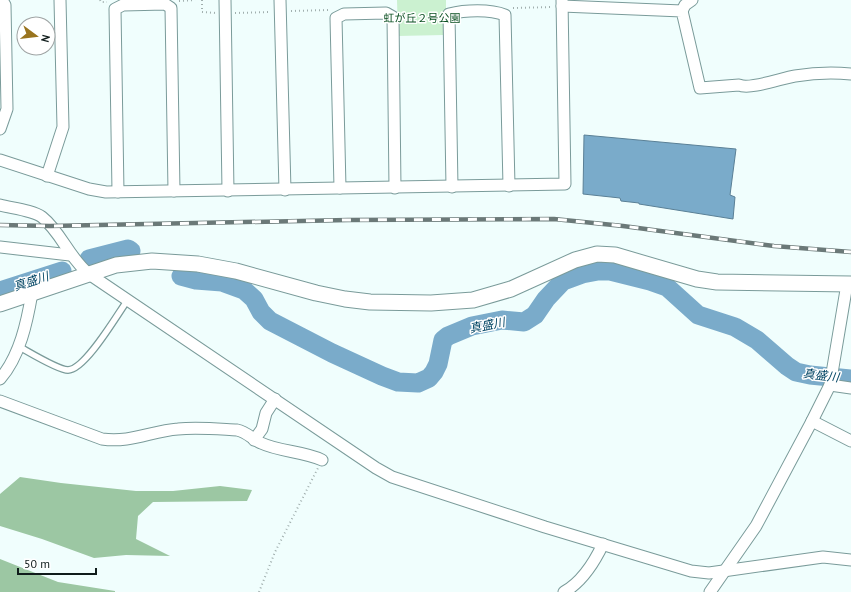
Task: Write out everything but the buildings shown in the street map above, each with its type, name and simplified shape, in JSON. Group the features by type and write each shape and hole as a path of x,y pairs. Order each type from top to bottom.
{"street":[{"path":"0,129 7,109 5,5 2,0"},
{"path":"47,176 62,127 60,0"},
{"path":"225,0 228,190"},
{"path":"280,0 285,190"},
{"path":"692,0 685,5 682,11 700,88 756,85 795,76 828,72 851,74"},
{"path":"0,160 96,191 118,192 565,184 562,3 682,11"},
{"path":"118,192 115,10 123,5 164,4 170,8 174,191"},
{"path":"452,187 449,14 459,12 497,12 505,15 509,186"},
{"path":"340,188 336,18 344,14 386,13 393,17 395,188"},
{"path":"0,205 41,216 66,247 70,255 81,268 89,274 376,468 392,477 545,527 691,571 709,573 823,557 851,560"},
{"path":"0,247 70,255"},
{"path":"0,304 116,265 152,261 198,264 225,269 316,293 370,302 430,303 473,300 511,289 575,260 597,254 628,258 708,281 849,284 834,370 830,384 756,526 710,592"},
{"path":"0,379 13,361 24,329 32,293"},
{"path":"830,384 851,388"},
{"path":"254,440 262,429 266,413 275,399"},
{"path":"0,401 102,439 114,441 125,440 180,428 237,430 244,431 254,440 273,447 313,456 322,460"},
{"path":"812,421 851,441"},
{"path":"564,592 572,587 586,573 595,561 603,544"}],"lane":[{"path":"18,346 59,367 69,370 74,369 91,354 127,301"}],"path":[{"path":"100,0 100,2 110,3"},
{"path":"175,1 196,0"},
{"path":"202,0 202,12 221,13"},
{"path":"511,8 562,3"},
{"path":"229,13 331,10"},
{"path":"259,592 275,552 322,460"}],"green space":[{"name":"虹が丘２号公園","path":"397,0 446,0 446,9 442,13 444,35 398,36"},
{"path":"20,477 136,491 173,491 220,486 252,490 247,501 153,502 138,516 136,539 170,556 126,555 94,558 42,539 0,526 0,494"},
{"path":"0,559 58,582 115,592 0,592"}],"water":[{"path":"584,135 736,149 730,195 735,197 733,219 621,201 620,198 583,194"}],"waterway":[{"name":"真盛川","path":"89,259 128,249 131,251"},
{"name":"真盛川","path":"0,291 62,271"},
{"name":"真盛川","path":"181,276 196,280 222,282 244,290 254,299 261,312 270,321 332,353 398,382 418,383 429,378 438,364 443,340 448,336 472,326 502,320 524,322 535,315 546,299 563,281 582,274 598,271 610,271 667,287 698,315 735,327 757,340 796,372 810,375 851,379"}],"railway":[{"path":"0,225 50,226 348,220 554,219 623,226 774,246 851,252"}]}
